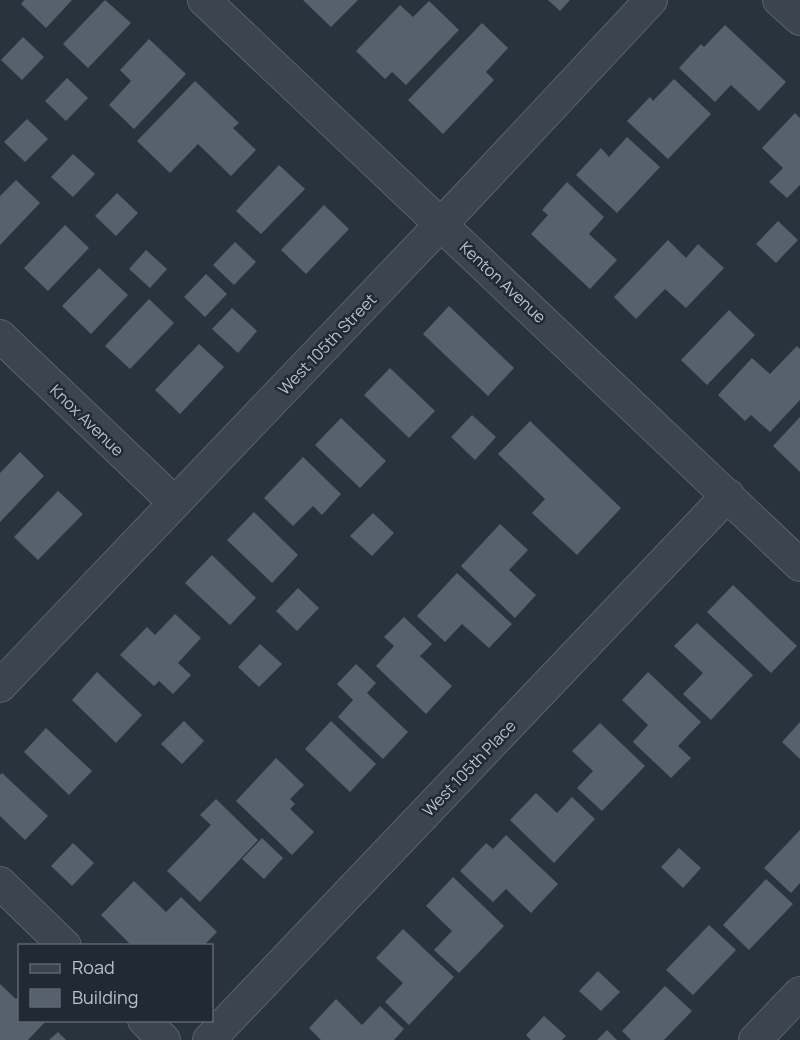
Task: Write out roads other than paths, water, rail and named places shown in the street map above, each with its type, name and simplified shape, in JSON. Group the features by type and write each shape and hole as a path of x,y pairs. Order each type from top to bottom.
{"street":[{"name":"Kenton Avenue","path":"204,0 800,565"},
{"name":"West 105th Street","path":"0,686 441,224 651,0"},
{"path":"780,0 800,20"},
{"name":"Knox Avenue","path":"0,336 175,503"},
{"name":"West 105th Place","path":"209,1040 728,495"},
{"path":"0,883 64,944"},
{"path":"755,1040 800,993"},
{"path":"146,1022 164,1040"}]}
